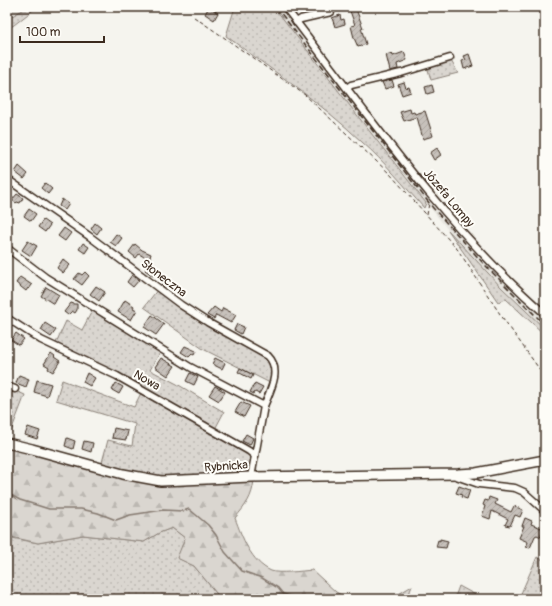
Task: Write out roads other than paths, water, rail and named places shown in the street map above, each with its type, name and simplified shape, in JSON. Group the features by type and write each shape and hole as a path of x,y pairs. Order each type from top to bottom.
{"street":[{"name":"Józefa Lompy","path":"285,7 432,196 496,268 545,314"},
{"path":"296,22 301,19 331,12"},
{"path":"347,88 352,85 450,58"},
{"name":"Słoneczna","path":"7,179 89,236 181,305 209,324 268,356 272,360 275,371 264,406 255,456"},
{"path":"7,248 45,276 190,367 264,406"},
{"name":"Nowa","path":"7,318 50,345 117,376 237,444 255,456"},
{"path":"7,386 14,389"},
{"name":"Rybnicka","path":"7,443 123,474 152,480 175,481 251,477 476,473 545,460"},
{"path":"251,477 255,456"},
{"name":"Rybnicka","path":"451,474 479,484 515,488 524,492 545,511"},
{"path":"7,598 12,599"}],"waterway":[{"path":"7,493 20,500 49,509 81,509 98,513 116,520 130,515 163,510 183,511 189,509 208,525 216,535 225,552 242,571 262,578 278,588 283,594 300,599"}],"railway":[{"path":"276,7 433,208 484,264 545,325"}]}
